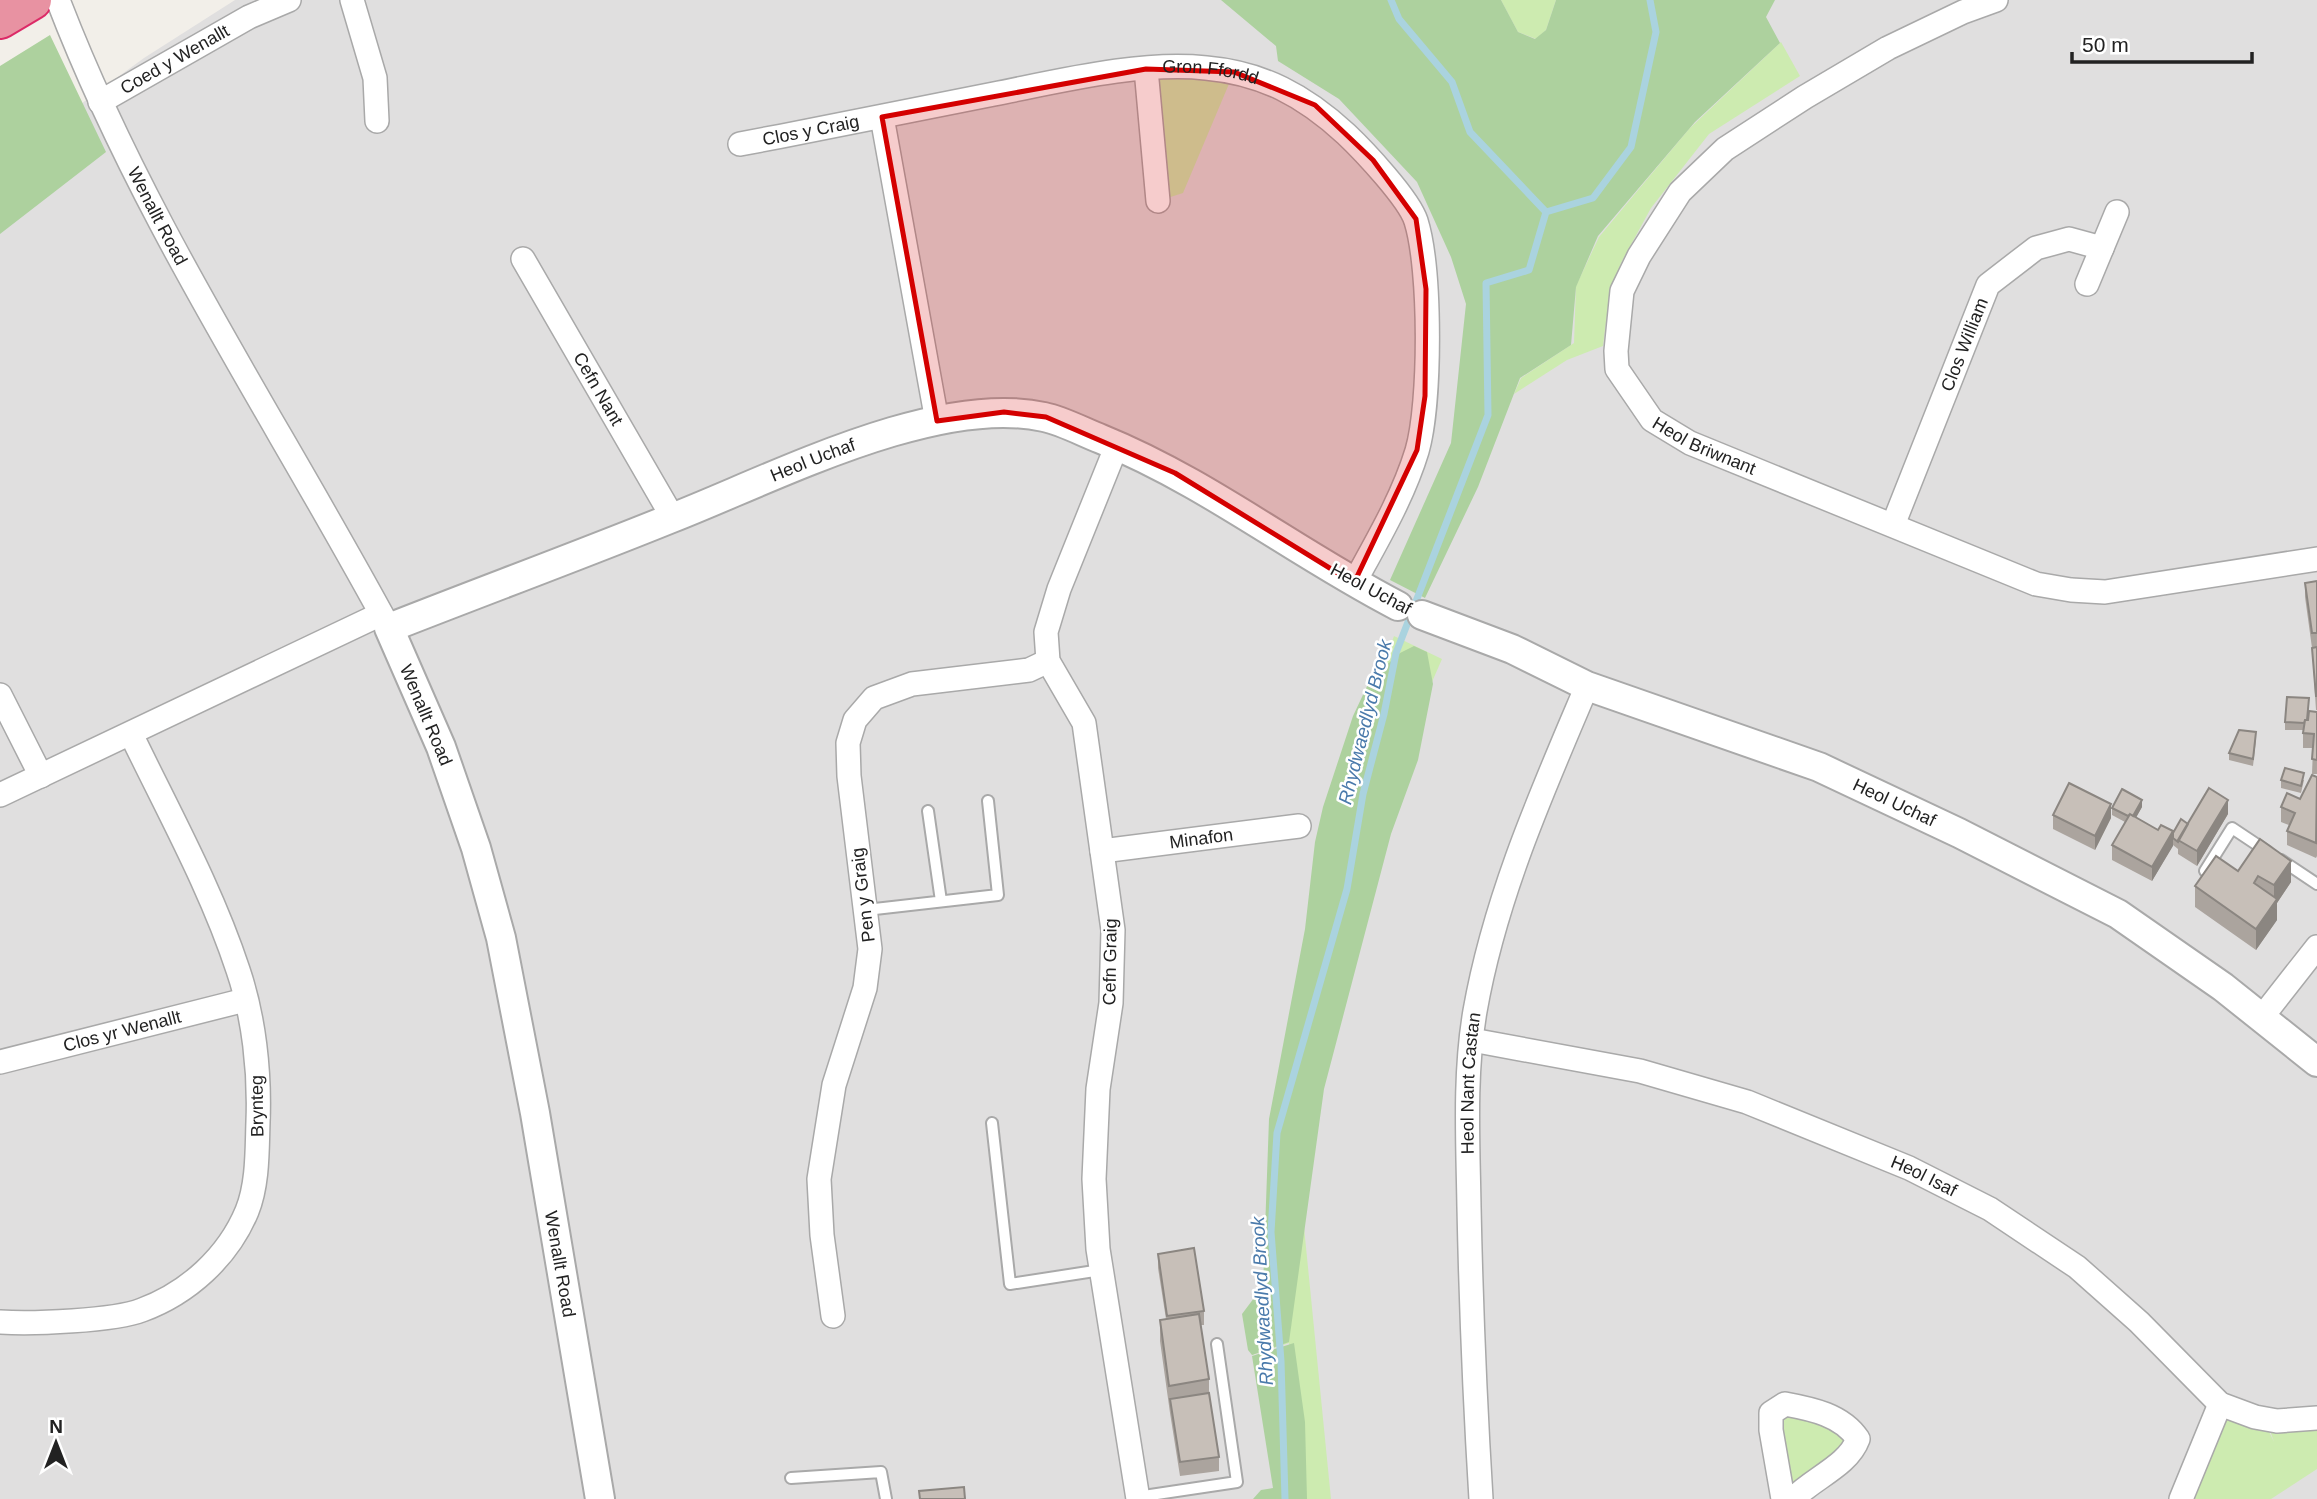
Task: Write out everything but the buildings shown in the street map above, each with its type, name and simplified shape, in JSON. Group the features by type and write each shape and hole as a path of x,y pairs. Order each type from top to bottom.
{"highway":[{"path":"0,19 32,0"}],"street":[{"name":"Wenallt Road","path":"58,0 79,55 149,204 385,621 442,747 476,848 501,938 535,1113 600,1499"},
{"name":"Coed y Wenallt","path":"100,102 249,17 289,0"},
{"path":"352,0 375,79 377,121"},
{"name":"Heol Briwnant","path":"1996,0 1963,12 1888,48 1805,96 1725,149 1679,192 1639,256 1622,291 1617,369 1652,420 1690,443 2036,584 2071,590 2130,588 2317,559"},
{"name":"Gron Ffordd","path":"881,117 1052,82 1184,66 1234,72 1276,85 1315,105 1373,160 1416,219 1426,289 1425,396 1417,450 1391,514 1354,583"},
{"path":"1146,69 1158,201"},
{"path":"881,117 937,421"},
{"name":"Clos y Craig","path":"740,144 881,117"},
{"path":"2087,284 2117,212"},
{"name":"Clos William","path":"1893,525 1988,285 2036,248 2069,239 2102,248"},
{"name":"Cefn Nant","path":"523,259 673,518"},
{"name":"Heol Uchaf","path":"385,621 673,518 844,447 937,421 1004,412 1045,417 1175,473 1354,583 1410,610 1512,649 1587,686 1819,767 1959,833 2118,914 2262,1017 2317,1062"},
{"name":"Cefn Graig","path":"1117,446 1059,589 1046,632 1048,661 1084,723 1113,930 1111,1003 1098,1089 1094,1179 1101,1270 1138,1498"},
{"path":"0,795 385,621"},
{"name":"Pen y Graig","path":"833,1315 822,1236 819,1179 834,1085 865,988 870,948 849,776 848,743 855,720 874,698 912,684 1029,670 1048,661"},
{"name":"Heol Nant Castan","path":"1482,1499 1475,1414 1467,1133 1472,1040 1481,981 1502,897 1533,813 1587,686"},
{"path":"0,695 41,776"},
{"name":"Brynteg","path":"0,1322 71,1321 141,1311 194,1283 225,1249 247,1210 257,1163 259,1097 254,1035 239,973 222,927 131,734"},
{"name":"Minafon","path":"1102,851 1299,826"},
{"path":"2262,1017 2317,947"},
{"name":"Clos yr Wenallt","path":"0,1062 245,1000"},
{"name":"Heol Isaf","path":"1472,1040 1640,1071 1747,1102 1909,1168 1990,1209 2077,1267 2139,1322 2220,1404 2255,1417 2277,1421 2317,1418"},
{"path":"1783,1499 1771,1413 1785,1404 1816,1410 1850,1427 1858,1439 1853,1454 1821,1475 1793,1499"},
{"path":"2181,1499 2220,1404"}],"lane":[{"path":"866,910 998,894 988,801"},
{"path":"929,811 941,901"},
{"path":"2206,871 2232,828 2317,884"},
{"path":"992,1124 1010,1284 1101,1270"},
{"path":"1138,1498 1237,1482 1216,1344"},
{"path":"791,1478 881,1472 886,1499"}],"highlighted area":[{"path":"1146,69 1234,72 1315,105 1373,160 1416,219 1426,289 1425,396 1417,450 1354,583 1175,473 1046,417 1004,412 937,421 882,117"}],"shaded area":[{"path":"235,0 2317,0 2317,1499 0,1499 0,163 144,58"}],"green space":[{"path":"1221,0 1501,0 1518,32 1535,39 1546,30 1556,0 1775,0 1766,17 1780,43 1695,122 1598,236 1576,287 1571,345 1520,378 1478,487 1425,598 1390,580 1451,443 1466,304 1451,257 1417,182 1339,99 1278,61 1276,46"},
{"path":"1501,0 1556,0 1546,30 1536,39 1518,32"},
{"path":"50,35 106,152 0,234 0,66"},
{"path":"1781,42 1800,76 1709,134 1651,208 1621,263 1609,298 1603,346 1567,360 1514,394 1521,378 1574,343 1576,286 1599,237 1689,129"},
{"path":"1146,69 1234,72 1183,193 1158,201"},
{"path":"1394,636 1442,659 1398,760 1321,1077 1302,1207 1331,1499 1299,1499 1289,1343 1252,1355 1248,1330 1286,1318 1363,722"},
{"path":"1414,646 1427,652 1433,684 1418,760 1391,834 1324,1089 1289,1342 1252,1355 1248,1350 1242,1314 1263,1286 1269,1119 1305,929 1315,842 1323,807 1353,716 1370,680 1400,653"},
{"path":"1294,1343 1305,1422 1307,1499 1253,1499 1261,1490 1273,1488 1252,1356"},
{"path":"1785,1404 1858,1439 1793,1499 1771,1430"},
{"path":"2221,1405 2263,1419 2274,1442 2267,1422 2317,1416 2317,1469 2271,1499 2181,1499"}],"waterway":[{"path":"1391,0 1399,19 1452,82 1470,132 1546,212"},
{"name":"Rhydwaedlyd Brook","path":"1285,1499 1281,1361 1271,1232 1277,1133 1347,889 1363,794 1384,714 1396,653 1488,415 1486,283 1529,270 1546,212 1593,198 1631,147 1656,32 1650,0"}]}
